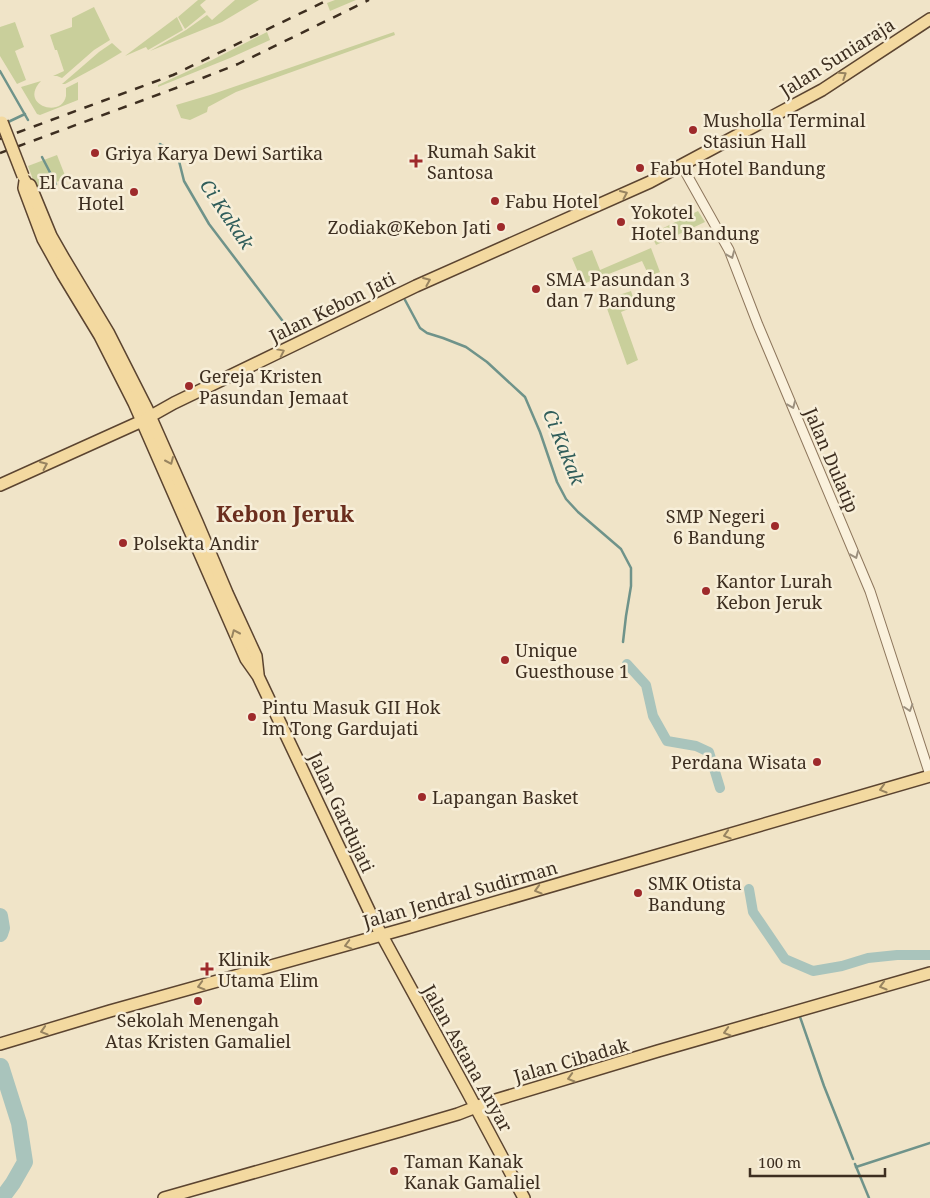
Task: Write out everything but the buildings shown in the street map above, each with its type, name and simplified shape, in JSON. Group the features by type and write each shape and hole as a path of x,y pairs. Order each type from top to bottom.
{"main road":[{"name":"Jalan Suniaraja","path":"682,166 822,90 930,19"},
{"name":"Jalan Gardujati","path":"1,120 24,178 30,185 51,236 63,257 74,284 108,332 146,418 246,659 258,676 381,936"},
{"name":"Jalan Kebon Jati","path":"0,485 120,431 416,286 682,166"},
{"path":"120,431 129,419 138,401 152,406 174,403"},
{"name":"Jalan Jendral Sudirman","path":"0,1044 381,936 930,776"},
{"name":"Jalan Astana Anyar","path":"381,936 524,1198"},
{"name":"Jalan Cibadak","path":"164,1198 458,1114 489,1102 658,1051 930,973"}],"street":[{"name":"Jalan Dulatip","path":"682,166 729,250 758,325 870,592 930,776"}],"green space":[{"path":"198,0 206,0 200,5 206,12 185,29 178,17"},
{"path":"235,0 259,0 222,22 150,51 207,15 212,20"},
{"path":"335,0 356,0 330,11 327,3"},
{"path":"94,7 110,40 94,50 62,78 53,76 64,71 50,35 72,27 72,18"},
{"path":"177,17 183,30 148,50 146,47 125,56"},
{"path":"15,22 24,47 15,51 26,80 17,84 0,56 0,27"},
{"path":"267,32 270,40 158,87 158,85"},
{"path":"394,32 395,35 236,92 208,107 207,112 190,120 181,118 176,105 210,95"},
{"path":"112,43 122,52 62,84 99,52"},
{"path":"41,81 35,89 35,97 43,106 57,107 63,103 66,96 66,88 78,82 78,100 40,115 37,114 21,87"},
{"path":"57,155 66,178 37,190 28,166"},
{"path":"698,211 705,222 656,245 651,234"},
{"path":"651,248 660,272 649,276 642,261 583,284 572,258 592,250 600,270"},
{"path":"631,291 636,306 621,312 638,360 627,365 604,300"}],"waterway":[{"name":"Ci Kakak","path":"0,71 28,120"},
{"path":"6,123 25,114"},
{"name":"Ci Kakak","path":"160,144 170,150 179,161 184,181 209,224 288,328"},
{"name":"Ci Kakak","path":"42,157 56,184"},
{"name":"Ci Kakak","path":"405,300 420,328 427,333 466,347 487,362 525,397 540,432 557,482 566,499 578,512 621,549 631,568 631,586 623,642"},
{"name":"Ci Kakak","path":"627,664 646,685 653,716 667,741 696,746 709,752 720,788"},
{"name":"Ci Kakak","path":"749,889 753,912 785,959 813,971 842,966 868,958 897,955 930,955"},
{"path":"0,916 2,928 0,934"},
{"path":"799,1014 824,1086 853,1159"},
{"path":"1,1066 19,1123 25,1162 2,1198"},
{"path":"856,1167 930,1143"},
{"path":"855,1164 869,1198"}],"railway":[{"path":"0,139 173,75 328,0"},
{"path":"0,153 238,64 369,0"}],"place":[{"name":"Musholla Terminal Stasiun Hall","path":"693,130"},
{"name":"Griya Karya Dewi Sartika","path":"95,153"},
{"name":"Rumah Sakit Santosa","path":"416,161"},
{"name":"Fabu Hotel Bandung","path":"640,168"},
{"name":"El Cavana Hotel","path":"134,192"},
{"name":"Fabu Hotel","path":"495,201"},
{"name":"Yokotel Hotel Bandung","path":"621,222"},
{"name":"Zodiak@Kebon Jati","path":"501,227"},
{"name":"SMA Pasundan 3 dan 7 Bandung","path":"536,289"},
{"name":"Gereja Kristen Pasundan Jemaat","path":"189,386"},
{"name":"SMP Negeri 6 Bandung","path":"775,526"},
{"name":"Polsekta Andir","path":"123,543"},
{"name":"Kantor Lurah Kebon Jeruk","path":"706,591"},
{"name":"Unique Guesthouse 1","path":"505,660"},
{"name":"Pintu Masuk GII Hok Im Tong Gardujati","path":"252,717"},
{"name":"Perdana Wisata","path":"817,762"},
{"name":"Lapangan Basket","path":"422,797"},
{"name":"SMK Otista Bandung","path":"638,893"},
{"name":"Klinik Utama Elim","path":"207,969"},
{"name":"Sekolah Menengah Atas Kristen Gamaliel","path":"198,1001"},
{"name":"Taman Kanak Kanak Gamaliel","path":"394,1171"}],"district":[{"name":"Kebon Jeruk","path":"285,513"}]}
